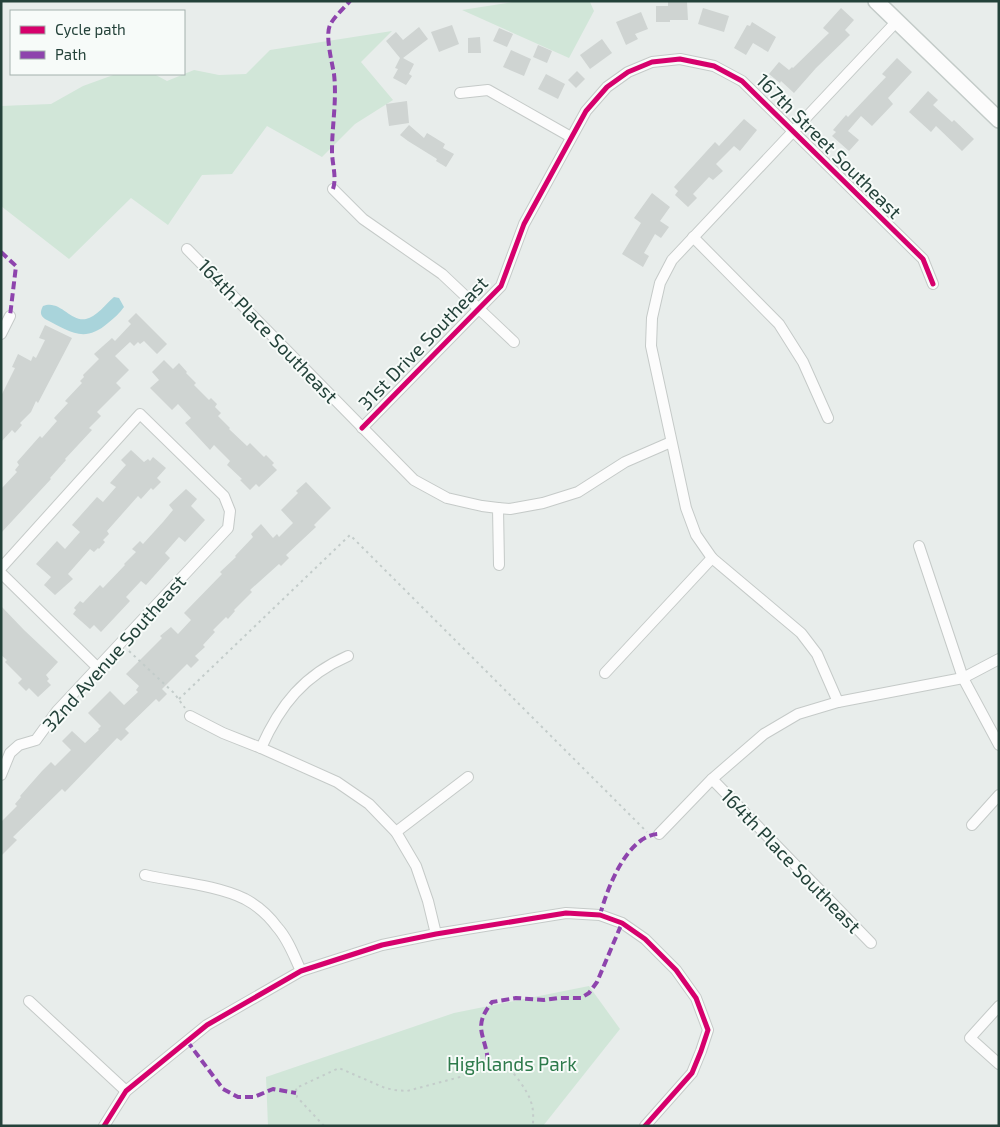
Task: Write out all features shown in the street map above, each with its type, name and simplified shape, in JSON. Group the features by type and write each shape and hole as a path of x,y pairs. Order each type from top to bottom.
{"street":[{"path":"876,1 999,120"},
{"path":"838,702 817,654 801,633 712,558 696,535 686,508 651,346 652,318 660,283 672,260 897,21"},
{"name":"167th Street Southeast","path":"652,62 680,59 714,66 742,82 923,259 933,284"},
{"name":"31st Drive Southeast","path":"362,428 501,286 524,224 586,111 607,87 628,72 652,62"},
{"path":"460,93 488,90 571,137"},
{"path":"333,189 363,220 442,274 479,309"},
{"path":"693,237 779,324 803,362 828,418"},
{"name":"164th Place Southeast","path":"187,248 414,480 447,498 482,506 510,509 543,503 578,492 625,462 671,442"},
{"name":"31st Drive Southeast","path":"479,309 514,342"},
{"path":"1,334 10,316"},
{"name":"32nd Avenue Southeast","path":"1,568 140,414 224,496 230,511 228,528 57,711 36,740 19,745 10,753 1,775"},
{"path":"498,508 499,565"},
{"path":"919,546 963,678 999,745"},
{"path":"605,673 712,558"},
{"path":"1,573 97,668"},
{"path":"262,748 271,724 284,705 305,683 332,663 348,656"},
{"path":"654,834 712,778 764,734 798,714 838,702 963,678 999,659"},
{"path":"190,716 223,733 262,748 337,782 369,804 396,832 416,866 428,901 436,934"},
{"path":"396,832 468,777"},
{"name":"164th Place Southeast","path":"712,778 871,944"},
{"path":"972,824 999,795"},
{"path":"145,875 223,891 246,900 263,911 278,928 288,942 301,970"},
{"path":"104,1126 126,1091 207,1025 301,970 374,948 436,934 566,913 600,915 622,923 645,939 676,970 696,998 708,1030 692,1072 645,1126"},
{"path":"28,1001 126,1091"},
{"path":"999,1006 970,1038 999,1064"}],"path":[{"path":"179,699 350,535 654,834"},
{"path":"120,643 174,693 190,716"},
{"path":"324,1126 297,1097 296,1088 339,1068 385,1088 407,1091 460,1077 488,1061 503,1064 525,1090 531,1100 534,1113 533,1126"}],"green space":[{"path":"519,1 591,1 594,11 569,58 462,10"},
{"path":"392,31 361,62 393,100 355,124 322,157 267,126 232,174 202,175 168,225 131,198 69,259 1,206 1,106 51,104 83,86 113,75 156,75 167,81 194,70 219,75 246,74 270,50"},
{"name":"Highlands Park","path":"589,986 620,1029 543,1126 268,1126 266,1077 454,1013"}],"water":[{"path":"114,297 119,298 124,307 108,323 91,333 84,334 69,331 45,319 41,313 43,306 49,305 60,308 80,319 86,319 97,313"}],"building":[{"path":"668,2 687,2 688,20 656,22 656,6 668,6"},
{"path":"703,8 729,16 724,32 698,24"},
{"path":"841,8 854,20 845,30 850,35 816,68 794,93 781,81 780,83 769,74 779,62 789,70 793,68 829,33 823,28"},
{"path":"641,12 648,29 635,34 638,39 626,45 616,22"},
{"path":"752,22 776,37 768,52 753,43 746,55 734,48 747,25 750,26"},
{"path":"452,25 459,44 439,52 431,32"},
{"path":"419,27 428,39 403,58 414,64 409,74 412,76 406,85 393,78 398,69 395,68 400,58 386,41 396,32 403,40"},
{"path":"499,28 513,34 507,47 493,41"},
{"path":"480,37 481,53 468,53 468,38"},
{"path":"602,39 612,53 590,69 580,55"},
{"path":"538,45 552,51 547,63 533,57"},
{"path":"511,50 531,59 524,76 503,67"},
{"path":"897,58 912,72 888,98 893,104 872,126 861,116 848,131 859,140 849,151 832,136 836,132 833,130 886,77 882,74"},
{"path":"577,71 585,79 576,88 568,80"},
{"path":"546,74 565,84 558,99 538,89"},
{"path":"928,91 938,100 933,105 952,122 954,120 974,139 962,151 936,126 931,132 909,112"},
{"path":"407,101 409,123 389,126 386,104"},
{"path":"744,119 757,130 740,151 734,146 716,164 723,171 713,180 709,177 693,194 697,198 688,207 675,195 678,191 674,187 715,142 719,146"},
{"path":"409,125 424,138 427,133 445,144 443,148 454,154 446,167 400,135"},
{"path":"652,193 670,207 660,221 669,227 661,238 655,234 644,253 649,256 643,267 622,254 641,223 634,218"},
{"path":"136,313 167,344 157,354 144,341 140,344 138,342 134,346 130,342 115,356 129,370 116,383 121,388 97,412 101,416 89,428 92,430 65,459 51,479 1,533 1,489 17,472 15,470 19,465 17,462 40,436 42,438 57,421 54,418 68,403 65,401 82,383 80,381 84,377 83,375 99,359 94,354 112,338 115,341 131,324 128,321"},
{"path":"45,325 72,338 38,403 36,401 31,412 20,423 22,425 15,433 12,430 1,442 1,396 15,368 12,367 18,354 31,361 33,356 36,358 45,340 39,338"},
{"path":"164,360 173,369 179,363 196,383 194,385 209,400 211,398 217,404 215,407 221,413 218,416 229,429 247,446 250,443 264,457 266,455 274,463 272,465 277,470 259,487 256,484 250,490 240,480 242,479 227,465 230,461 214,445 210,450 185,423 191,418 178,404 172,410 150,388 159,380 152,372"},
{"path":"131,450 144,462 148,459 150,461 153,457 166,468 157,478 161,482 153,490 151,488 141,499 138,496 107,531 109,534 103,540 105,542 94,552 90,549 68,574 73,579 55,595 44,585 51,577 36,564 57,541 65,549 80,532 72,525 97,497 103,502 116,487 110,483 126,465 121,460"},
{"path":"306,482 331,508 314,525 316,527 286,555 289,558 281,566 279,564 250,590 252,592 228,619 226,617 213,630 215,632 203,645 205,647 195,656 199,660 191,668 187,664 162,689 167,694 159,702 156,699 125,729 129,733 121,741 117,738 65,792 62,789 13,837 17,840 1,856 1,822 17,806 15,804 20,796 42,771 51,762 55,766 71,750 62,741 72,731 85,743 99,730 101,726 88,713 110,691 124,705 138,692 136,690 139,686 126,674 162,638 160,636 171,627 178,634 191,620 184,613 222,574 220,572 236,557 253,537 251,534 261,524 273,538 277,534 279,537 293,523 281,510"},
{"path":"186,489 197,499 191,506 205,520 185,542 179,537 165,553 170,558 146,585 141,581 126,597 130,601 101,632 94,625 90,629 73,614 76,610 74,608 80,601 83,603 100,585 103,588 125,565 136,552 132,549 140,541 143,544 163,522 173,510 169,505"},
{"path":"1,606 58,662 46,675 49,679 47,681 51,685 38,697 29,688 26,691 18,683 22,679 5,662 7,660 1,655"}],"marked path":[{"path":"333,189 332,151 335,84 329,30 334,19 350,1"},
{"path":"1,252 16,266 10,316"},
{"path":"600,915 613,878 628,853 637,843 659,834"},
{"path":"488,1061 481,1025 486,1011 492,1002 516,998 544,1000 581,998 589,993 597,982 622,923"},
{"path":"187,1041 223,1089 238,1097 254,1097 273,1089 296,1093"}],"cycle path":[{"path":"362,428 501,286 524,224 586,111 607,87 628,72 652,62 680,59 714,66 742,81 923,259 933,284"},
{"path":"104,1126 126,1091 207,1025 301,971 382,945 436,934 566,913 600,915 622,923 645,939 676,970 696,998 708,1030 692,1073 645,1126"}]}
